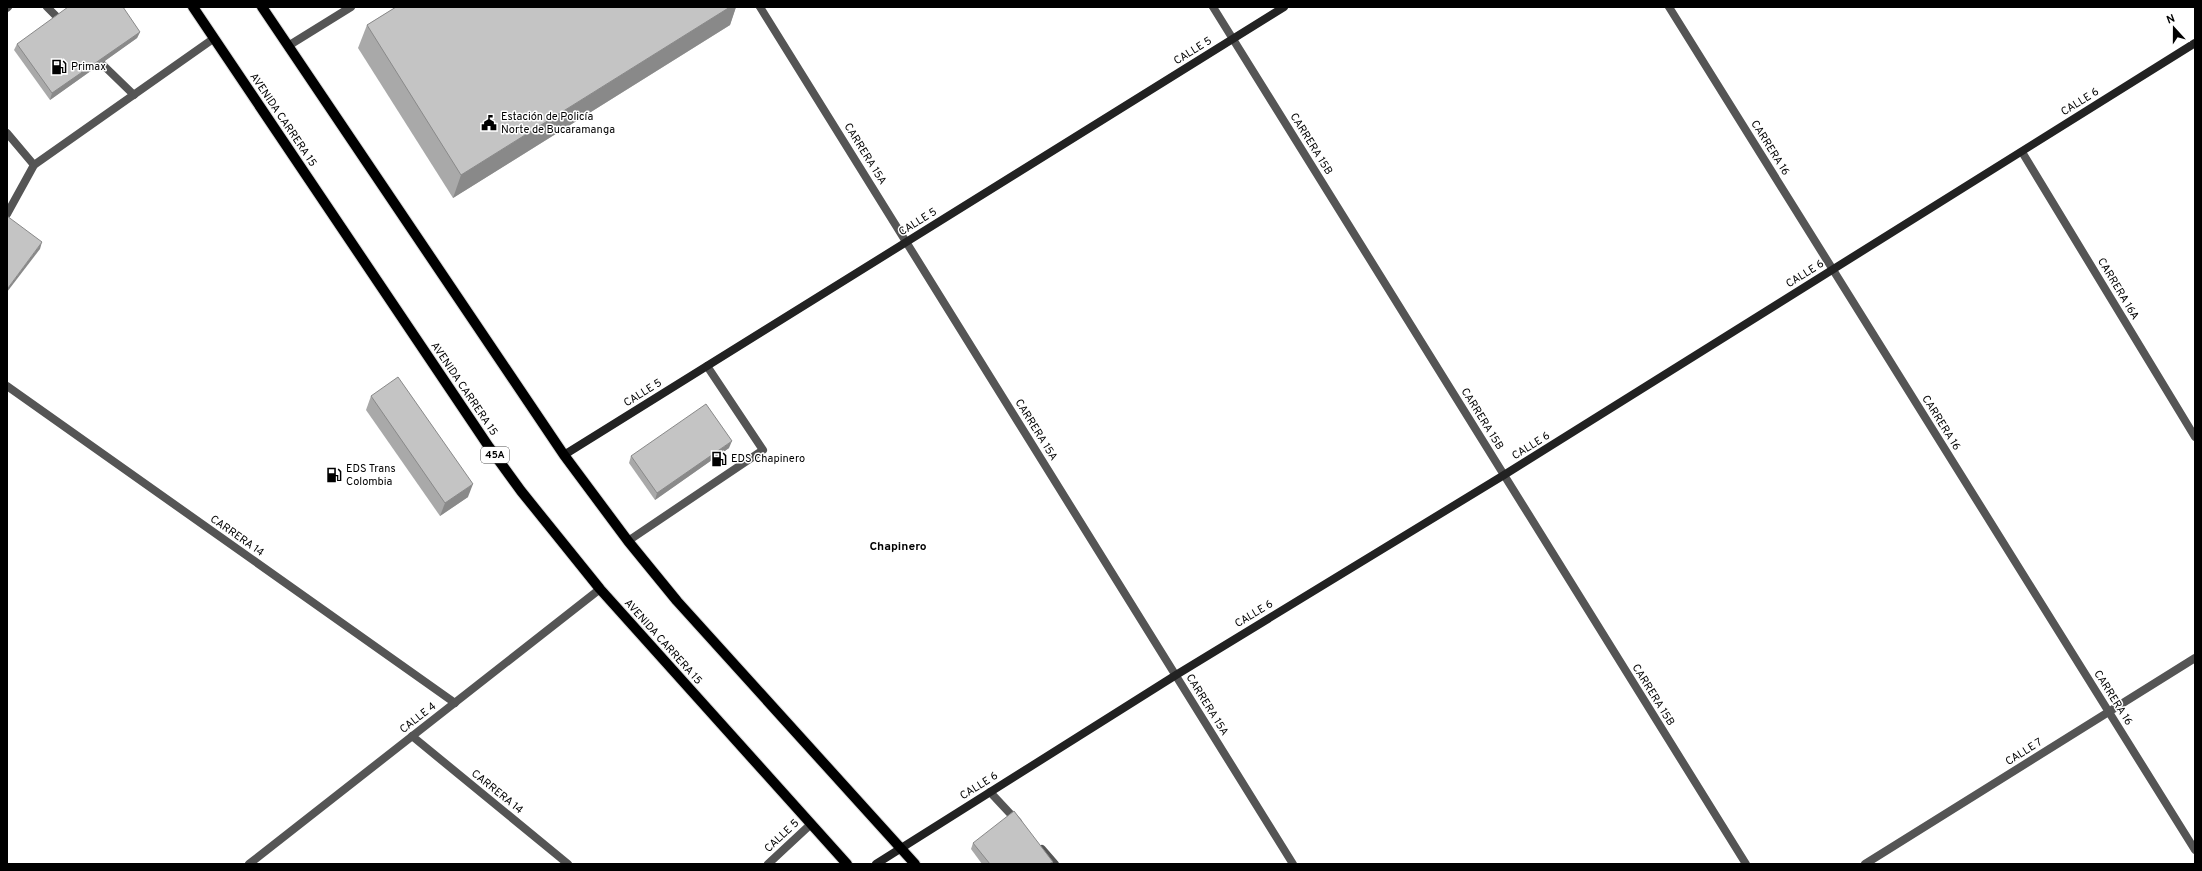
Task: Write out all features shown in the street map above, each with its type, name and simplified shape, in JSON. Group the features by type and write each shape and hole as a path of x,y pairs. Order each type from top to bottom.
{"main road":[{"name":"AVENIDA CARRERA 15","path":"193,7 213,39 489,447 521,491 600,589 847,864"},
{"path":"262,7 564,455 628,541 677,601 915,864"}],"street":[{"path":"48,7 60,20"},
{"path":"288,46 351,7"},
{"name":"CARRERA 15A","path":"760,7 1293,864"},
{"name":"CARRERA 15B","path":"1212,7 1746,864"},
{"name":"CALLE 5","path":"564,455 1284,7"},
{"name":"CARRERA 16","path":"1669,7 2195,850"},
{"path":"7,214 34,165 213,39"},
{"name":"CALLE 6","path":"876,864 1176,675 1504,475 2195,43"},
{"path":"102,64 134,95"},
{"path":"7,133 34,165"},
{"name":"CARRERA 16A","path":"2022,152 2195,437"},
{"path":"628,541 763,450 707,366"},
{"name":"CARRERA 14","path":"7,386 455,703"},
{"name":"CALLE 4","path":"250,864 600,589"},
{"name":"CALLE 7","path":"1865,864 2195,658"},
{"name":"CARRERA 14","path":"412,736 568,864"},
{"path":"990,792 1025,831"},
{"name":"CALLE 5","path":"768,864 811,824"},
{"path":"1035,842 1055,864"}],"building":[{"path":"68,7 123,7 140,32 52,93 17,44"},
{"name":"Estación de Policía Norte de Bucaramanga","path":"396,7 730,7 461,175 367,25"},
{"path":"7,216 42,242 8,288 7,287"},
{"path":"398,377 473,484 445,503 371,396"},
{"path":"706,404 732,441 657,493 631,456"},
{"path":"1014,811 1053,862 1049,864 990,864 973,843"}],"place":[{"name":"Primax","path":"59,67"},
{"name":"Estación de Policía Norte de Bucaramanga","path":"489,123"},
{"name":"EDS Chapinero","path":"719,459"},
{"name":"EDS Trans Colombia","path":"334,475"}],"district":[{"name":"Chapinero","path":"898,547"}]}
